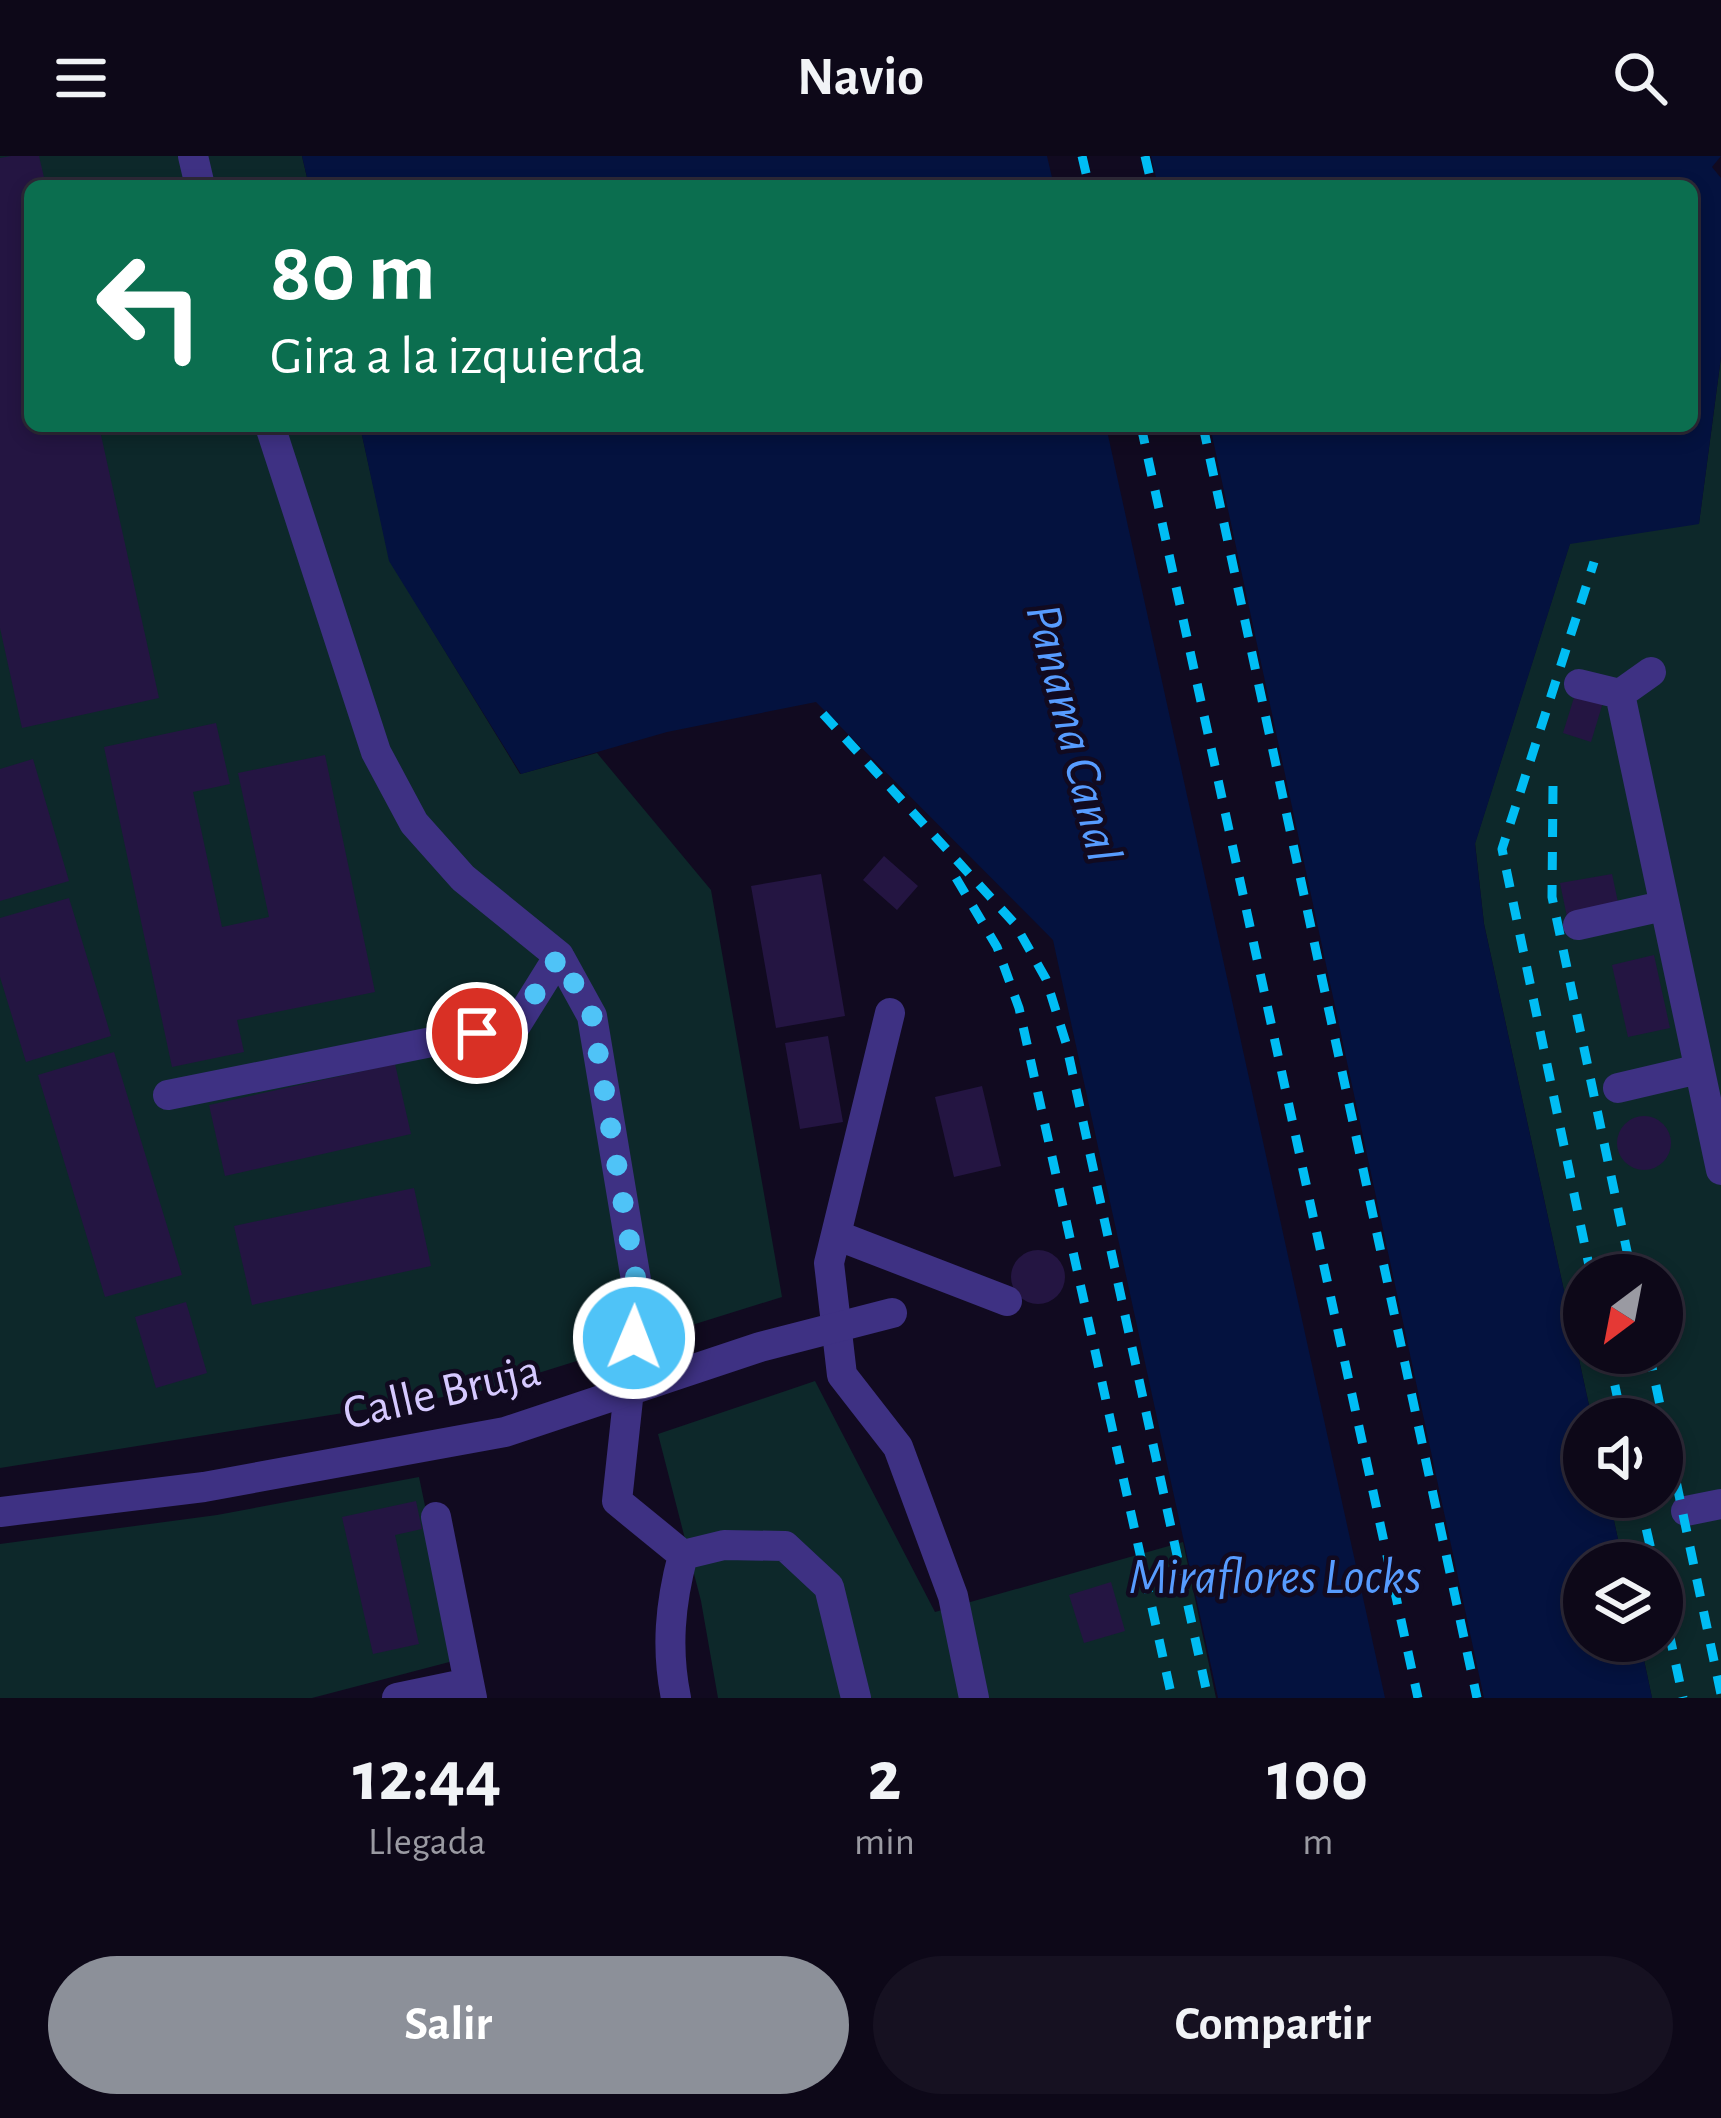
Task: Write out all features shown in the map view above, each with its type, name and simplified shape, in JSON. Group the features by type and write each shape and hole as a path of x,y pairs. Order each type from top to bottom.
{"lane":[{"path":"272,432 376,752 414,823 464,878 559,956 592,1016 639,1298 617,1501 683,1555"},
{"path":"1579,684 1620,694 1651,672"},
{"path":"1620,694 1721,1170"},
{"path":"1578,925 1663,906"},
{"path":"168,1095 516,1024 559,956"},
{"path":"890,1013 830,1263 842,1375 898,1448 953,1596 974,1698"},
{"path":"1618,1088 1699,1069"},
{"path":"836,1234 1007,1301"},
{"name":"Calle Bruja","path":"0,1512 204,1487 505,1432 760,1347 892,1313"},
{"path":"1686,1511 1721,1504"},
{"path":"397,1698 470,1690 436,1517"},
{"path":"683,1555 724,1545 785,1546 829,1587 856,1698"},
{"path":"676,1698 670,1669 671,1601 683,1555"}],"green space":[{"path":"0,156 302,156 308,180 24,180 24,432 361,432 390,561 520,774 597,753 711,890 782,1297 481,1391 0,1468"},
{"path":"1721,357 1721,1698 1652,1698 1644,1662 1683,1662 1683,1542 1619,1542 1613,1518 1683,1518 1683,1398 1587,1398 1582,1374 1683,1374 1683,1254 1563,1254 1563,1286 1484,924 1475,843 1570,543 1699,523"},
{"path":"815,1381 935,1612 1183,1542 1216,1698 718,1698 701,1601 658,1434"},
{"path":"419,1477 457,1660 312,1698 0,1698 0,1544 217,1515"}],"water":[{"path":"302,156 1047,156 1053,180 308,180"},
{"path":"1151,156 1721,156 1712,167 1721,178 1721,357 1699,524 1570,544 1475,844 1484,924 1563,1286 1563,1374 1582,1374 1587,1398 1563,1398 1563,1518 1613,1518 1619,1542 1563,1542 1563,1662 1644,1662 1652,1698 1484,1698 1211,432 1698,432 1698,180 1157,180"},
{"path":"361,432 1107,432 1385,1698 1218,1698 1053,940 816,702 667,732 521,774 389,561"}],"building":[{"path":"39,156 45,180 24,180 24,432 100,432 159,698 22,728 0,628 0,158"},
{"path":"1576,691 1604,699 1591,742 1563,733"},
{"path":"216,723 230,784 193,792 222,927 269,917 238,773 325,755 375,992 237,1020 244,1052 172,1067 104,747"},
{"path":"33,759 69,881 0,901 0,769"},
{"path":"884,856 918,886 897,910 863,880"},
{"path":"821,874 845,1016 776,1028 751,886"},
{"path":"1612,874 1619,907 1567,917 1560,883"},
{"path":"69,898 111,1036 26,1062 0,977 0,918"},
{"path":"1654,955 1670,1028 1628,1037 1612,965"},
{"path":"828,1036 843,1122 800,1129 785,1043"},
{"path":"114,1052 182,1275 105,1297 38,1075"},
{"path":"395,1064 411,1134 225,1176 209,1105"},
{"path":"982,1086 1001,1166 954,1177 935,1097"},
{"path":"1644,1116 1663,1124 1671,1143 1663,1162 1644,1170 1625,1162 1617,1143 1625,1124"},
{"path":"414,1188 431,1266 252,1305 234,1226"},
{"path":"1038,1250 1057,1258 1065,1277 1057,1296 1038,1304 1019,1296 1011,1277 1019,1258"},
{"path":"186,1302 207,1373 156,1388 135,1317"},
{"path":"416,1501 422,1529 395,1535 419,1644 373,1654 342,1517"},
{"path":"1111,1582 1125,1631 1084,1643 1069,1595"}],"railway":[{"path":"1082,156 1088,180"},
{"path":"1145,156 1151,180"},
{"path":"1142,432 1418,1698"},
{"path":"1204,432 1477,1698"},
{"path":"1587,1254 1502,849 1594,562"},
{"path":"823,714 1015,924 1046,979 1066,1043 1208,1698"},
{"path":"1553,786 1552,897 1628,1254"},
{"path":"956,878 997,947 1019,1008 1172,1698"},
{"path":"1612,1374 1618,1398"},
{"path":"1653,1374 1721,1694"},
{"path":"1644,1518 1649,1542"},
{"path":"1675,1662 1683,1698"}],"route":[{"path":"477,1033 516,1024 559,956 592,1016 639,1298 634,1338"}],"water label":[{"name":"Panama Canal","path":"1073,733"},
{"name":"Miraflores Locks","path":"1275,1577"}]}
